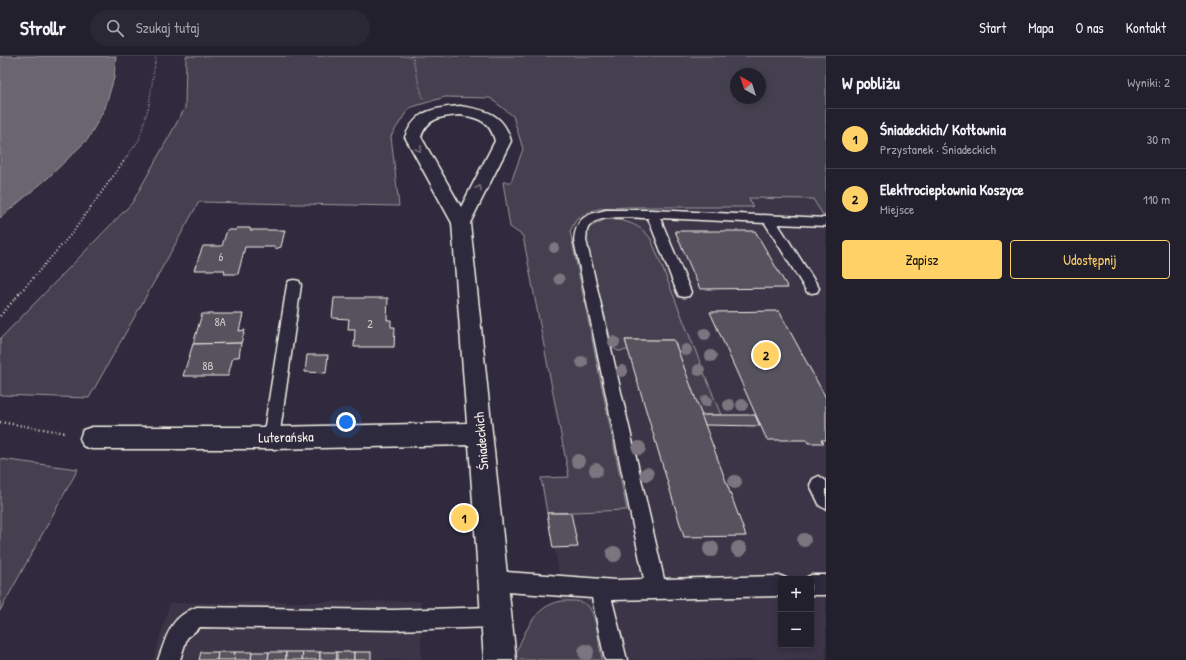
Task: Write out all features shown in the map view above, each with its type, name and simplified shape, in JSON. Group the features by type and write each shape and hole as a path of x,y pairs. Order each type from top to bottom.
{"street":[{"path":"450,111 472,112 490,119 502,132 503,141 462,223 414,140 416,127 427,117 450,111"},
{"name":"Śniadeckich","path":"462,223 500,660"},
{"name":"Luterańska","path":"92,438 271,438 480,434"}],"lane":[{"path":"656,588 580,240 582,226 592,217 606,214 652,214 826,222"},
{"path":"652,214 684,292"},
{"path":"770,220 812,288"},
{"path":"271,438 294,285"},
{"path":"494,581 600,590 778,586"},
{"path":"814,585 826,585"},
{"path":"600,590 616,660"},
{"path":"169,660 179,631 197,617 393,620 496,617"}],"path":[{"path":"0,316 73,232 138,140 149,105 156,56"},
{"path":"412,56 427,117"},
{"path":"0,422 92,438"}],"shaded area":[{"path":"0,56 116,56 114,78 105,108 88,139 49,177 0,218"},
{"path":"186,56 826,56 826,216 823,215 813,199 749,198 753,207 628,207 598,209 585,213 576,220 570,231 627,510 547,513 541,478 569,477 523,236 510,227 503,182 511,182 523,149 513,116 490,98 445,97 409,108 391,136 399,206 199,202 89,398 0,395 0,339 132,203 185,108"},
{"path":"503,182 826,195 826,660 557,660 564,614 559,572 541,478 569,477 523,236 510,227"},
{"path":"606,219 631,223 641,229 651,239 721,415 701,415 674,340 625,340 628,350 618,351 613,348 585,239 588,228"},
{"path":"0,459 78,469 0,611"},
{"path":"421,601 421,660 153,660 170,603"},
{"path":"562,601 581,602 587,605 590,609 595,622 602,660 516,660 516,654 525,632 537,614 548,606"}],"building":[{"path":"237,228 250,228 250,230 285,230 281,247 275,249 275,247 245,247 238,274 224,274 225,270 194,270 203,246 222,246 227,230 236,230"},
{"path":"675,231 755,231 788,288 700,289"},
{"path":"334,298 388,298 387,320 391,320 391,327 395,327 394,347 354,347 355,329 348,329 349,319 332,318"},
{"path":"779,311 826,398 826,440 821,440 824,443 808,443 807,440 767,440 710,312"},
{"path":"202,314 243,314 239,331 245,330 241,343 193,344"},
{"path":"625,340 674,340 746,536 684,537"},
{"path":"241,343 239,357 233,357 228,376 183,376 193,344"},
{"path":"307,355 328,355 326,373 305,372"},
{"path":"701,415 755,415 760,426 705,425"},
{"path":"547,513 571,513 578,547 553,548"},
{"path":"201,652 218,652 217,660 199,660"},
{"path":"218,652 235,652 234,660 217,660"},
{"path":"235,652 252,652 251,660 234,660"},
{"path":"252,652 269,652 268,660 251,660"},
{"path":"269,652 286,652 286,660 268,660"},
{"path":"286,652 303,652 302,660 286,660"},
{"path":"303,652 320,652 320,660 302,660"},
{"path":"320,652 337,652 337,660 320,660"},
{"path":"337,652 354,652 354,660 337,660"},
{"path":"354,652 371,652 371,660 354,660"}],"place":[{"name":"Elektrociepłownia Koszyce","path":"766,355"},
{"name":"Śniadeckich/ Kotłownia","path":"464,518"}]}
